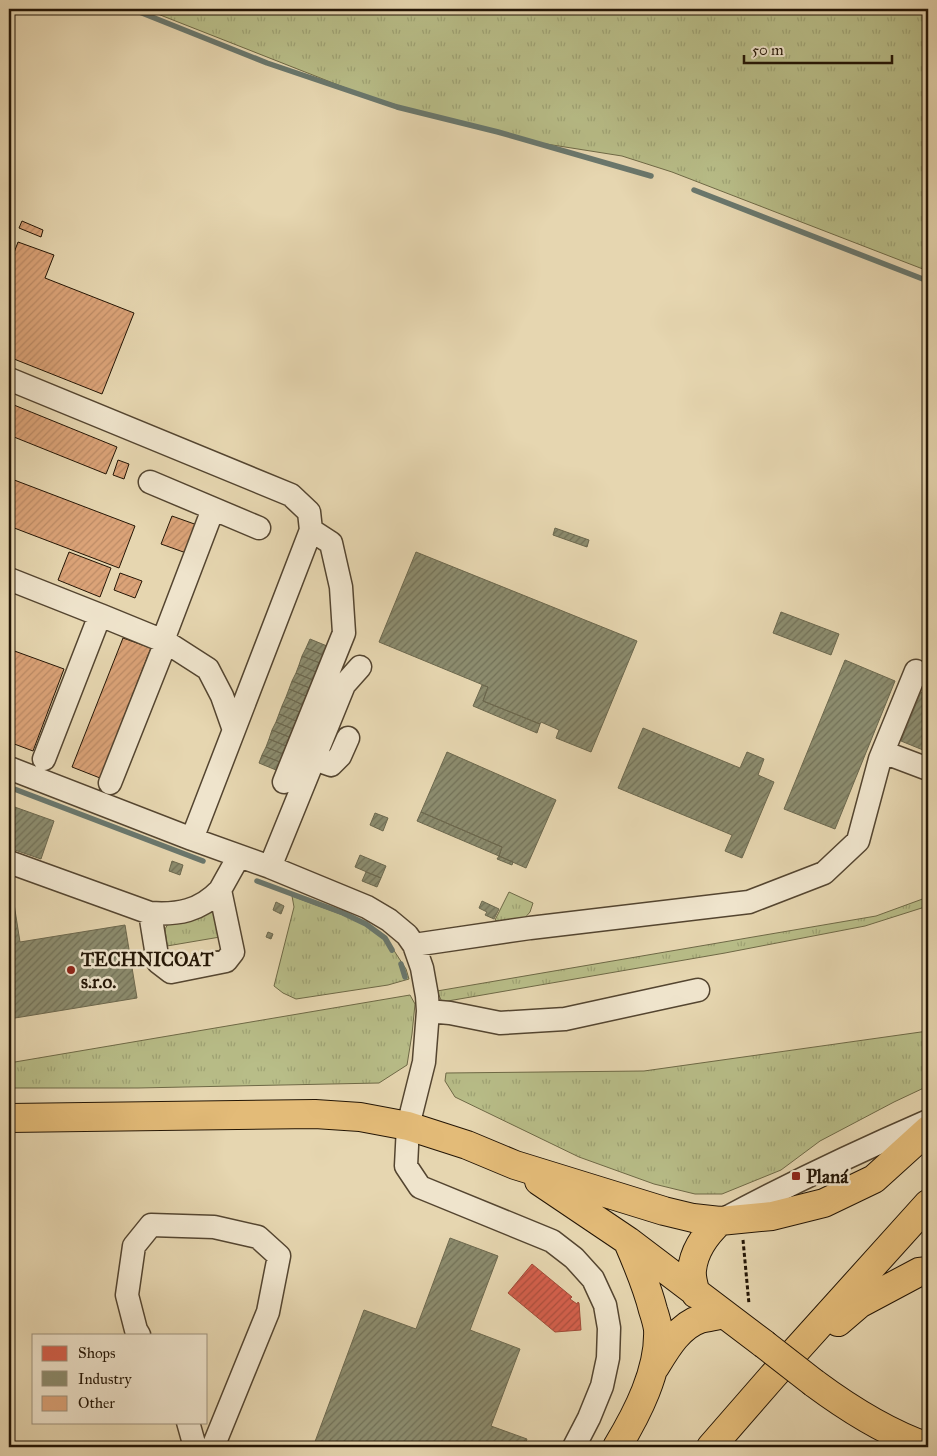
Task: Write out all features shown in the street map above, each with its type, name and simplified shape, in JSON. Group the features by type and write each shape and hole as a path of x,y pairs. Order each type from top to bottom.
{"main road":[{"path":"9,1118 315,1114 360,1117 408,1126 467,1145 515,1165 664,1211 692,1218 731,1220 772,1216 824,1203 874,1179 928,1130"},
{"path":"515,1165 628,1241 837,1400 891,1432 928,1447"},
{"path":"712,1447 772,1377 928,1204"},
{"path":"696,1294 692,1270 698,1250 709,1232 731,1220"},
{"path":"616,1447 640,1406 652,1371 658,1328 647,1286 628,1241"},
{"path":"772,1377 859,1304 919,1272 928,1271"},
{"path":"652,1371 667,1347 692,1323 701,1319 732,1320"}],"street":[{"path":"9,380 291,495 309,512 310,530 192,839"},
{"path":"150,482 259,528"},
{"path":"110,783 166,642 164,635 213,509"},
{"path":"270,866 314,759 316,730 344,633 341,587 331,543 310,530"},
{"path":"9,579 166,642 208,669 222,696 234,730"},
{"path":"44,759 100,615"},
{"path":"284,782 344,685 360,667"},
{"path":"414,945 540,927 749,902 824,873 858,841 883,752 916,671"},
{"path":"314,759 331,765 340,756 348,738"},
{"path":"883,752 928,769"},
{"path":"9,768 192,839 270,866 367,907 389,920 408,935 414,945 422,968 428,996 428,1011 424,1062 408,1126 406,1166 420,1187 552,1241 574,1258 593,1279 605,1304 610,1328 608,1358 602,1386 589,1418 574,1447"},
{"path":"9,862 150,913 169,914 186,911 204,904 220,890 239,856"},
{"path":"150,913 158,962 171,972 226,961 233,952 220,890"},
{"path":"428,1011 450,1013 500,1023 565,1019 698,990"},
{"path":"731,1220 756,1202 860,1151 928,1121"},
{"path":"138,1334 127,1295 134,1246 151,1226 214,1227 258,1236 279,1256 268,1312 213,1447"},
{"path":"189,1424 195,1447"}],"path":[{"path":"731,1220 749,1308 752,1311 732,1320"}],"green space":[{"path":"145,9 928,9 928,271 672,172 622,156 540,143 484,129 361,94"},
{"path":"509,892 533,903 530,912 523,920 506,925 495,920"},
{"path":"292,896 351,918 373,929 391,946 406,969 409,979 388,985 296,999 283,993 274,986 294,907"},
{"path":"928,897 928,906 865,926 725,953 442,1002 437,991 876,916"},
{"path":"210,911 213,912 220,937 167,946 165,929 168,924"},
{"path":"410,995 415,1004 407,1065 379,1083 138,1088 9,1088 9,1063"},
{"path":"928,1031 928,1086 820,1141 781,1170 722,1194 695,1194 654,1184 579,1157 455,1097 445,1081 446,1073 644,1071"}],"building: Shops":[{"path":"532,1264 572,1297 570,1299 577,1304 579,1303 581,1330 555,1332 508,1293"}],"building: Industry":[{"path":"555,528 589,540 587,547 553,535"},
{"path":"416,552 637,641 591,752 556,738 559,730 483,701 488,687 379,642"},
{"path":"781,612 839,634 831,655 773,633"},
{"path":"310,639 327,646 323,655 306,648"},
{"path":"306,648 323,655 320,663 302,656"},
{"path":"302,656 320,663 316,672 299,665"},
{"path":"845,660 895,681 835,829 784,809"},
{"path":"299,665 316,672 313,680 296,673"},
{"path":"296,673 313,680 310,688 292,681"},
{"path":"928,676 928,693 922,691"},
{"path":"292,681 310,688 306,696 289,689"},
{"path":"482,685 488,687 483,701 540,724 537,733 473,706"},
{"path":"289,689 306,696 303,705 286,697"},
{"path":"921,692 928,694 928,752 901,741"},
{"path":"286,697 303,705 300,712 282,706"},
{"path":"282,706 300,712 296,721 279,714"},
{"path":"279,714 296,721 293,729 276,722"},
{"path":"276,722 293,729 289,737 272,730"},
{"path":"643,728 740,768 747,752 764,759 758,775 774,782 742,858 725,851 732,835 618,788"},
{"path":"272,730 289,737 286,746 269,739"},
{"path":"269,739 286,746 283,754 266,747"},
{"path":"266,747 283,754 280,762 262,755"},
{"path":"447,752 556,800 526,868 499,856 502,847 421,812"},
{"path":"262,755 280,762 276,770 259,763"},
{"path":"9,805 54,821 41,859 9,848"},
{"path":"421,812 502,847 499,856 417,821"},
{"path":"375,813 388,818 383,831 370,825"},
{"path":"360,855 386,866 381,878 355,867"},
{"path":"499,856 513,862 512,865 497,859"},
{"path":"172,861 183,865 180,875 169,871"},
{"name":"TECHNICOAT s.r.o.","path":"9,872 20,942 125,925 137,998 9,1019"},
{"path":"366,872 381,878 377,887 362,881"},
{"path":"482,901 499,909 494,919 485,915 487,912 479,908"},
{"path":"276,902 284,906 281,914 273,910"},
{"path":"268,932 273,934 271,939 266,937"},
{"path":"450,1238 498,1256 470,1330 520,1349 491,1426 527,1439 524,1447 313,1447 364,1310 416,1329"}],"building: Other":[{"path":"22,221 43,230 41,237 19,228"},
{"path":"18,242 54,255 45,278 134,313 102,394 9,357 9,266"},
{"path":"9,403 117,447 106,474 9,435"},
{"path":"118,460 129,464 124,479 113,475"},
{"path":"9,478 135,526 119,568 9,526"},
{"path":"172,516 200,526 189,554 161,544"},
{"path":"69,552 111,568 100,597 58,580"},
{"path":"120,573 142,581 135,598 114,590"},
{"path":"123,638 151,648 100,778 72,767"},
{"path":"9,649 64,669 33,751 9,742"}],"waterway":[{"path":"132,9 267,63 397,107 498,132 651,176"},
{"path":"694,190 928,281"},
{"path":"9,787 203,861"},
{"path":"257,881 343,913 366,924 385,938 392,950"},
{"path":"401,964 405,977"}],"place":[{"name":"TECHNICOAT s.r.o.","path":"71,970"},
{"name":"Planá","path":"796,1176"}]}
